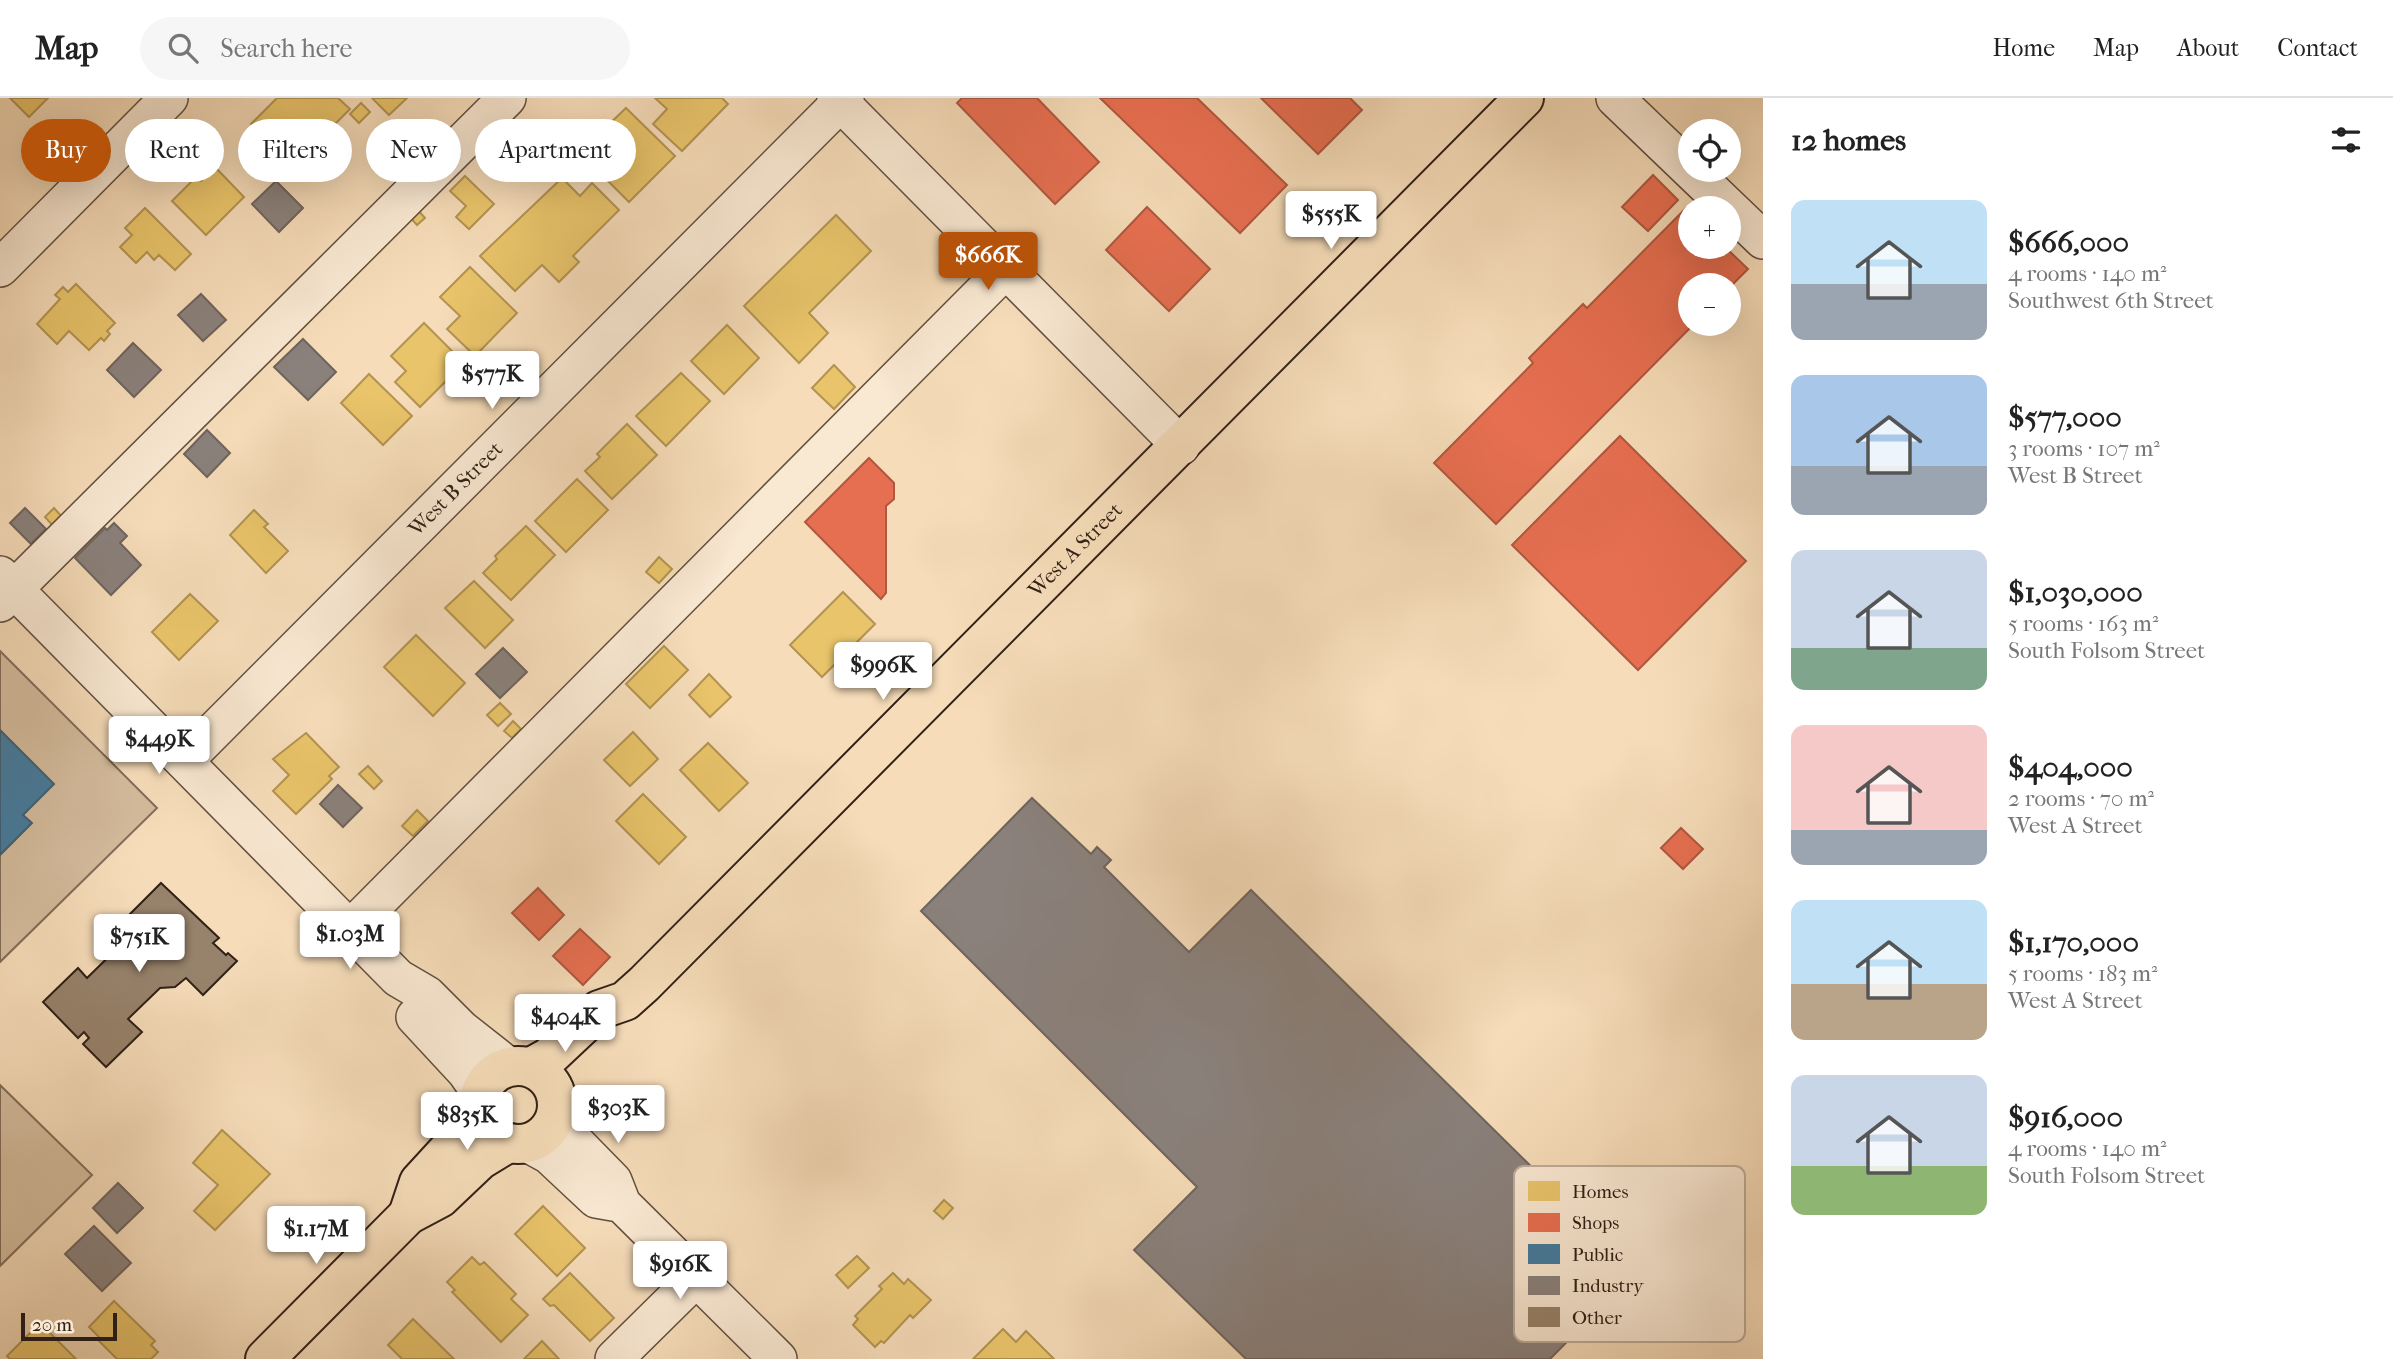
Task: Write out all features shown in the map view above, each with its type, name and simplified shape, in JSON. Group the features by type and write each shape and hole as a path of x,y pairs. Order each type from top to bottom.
{"main road":[{"name":"West A Street","path":"538,1084 549,1057 598,1010 625,1001 1181,446 1524,98"},
{"path":"265,1359 408,1215 440,1198 480,1160 544,1133 552,1123 538,1084 496,1072 487,1081 480,1102 463,1134 419,1182 408,1215"},
{"path":"480,1102 487,1129 497,1138 518,1143"}],"street":[{"path":"0,268 169,98"},
{"path":"508,98 5,589 185,760 398,978 427,995 461,1030 538,1084 569,1136 613,1181 622,1204 778,1359"},
{"path":"1615,98 1763,240"},
{"path":"840,100 1181,446"},
{"name":"West B Street","path":"185,760 840,100"},
{"path":"349,930 1006,270"},
{"path":"398,978 410,1012 466,1072 480,1102"},
{"path":"518,1143 549,1155 596,1199 622,1204"},
{"path":"614,1359 697,1277"}],"shaded area":[{"path":"0,651 157,808 0,962"},
{"path":"0,1085 92,1175 0,1266"}],"building: Homes":[{"path":"10,98 48,98 29,117"},
{"path":"277,98 338,98 350,109 340,119 256,119"},
{"path":"372,98 407,98 389,115"},
{"path":"655,98 722,98 728,104 682,151 653,124 667,109"},
{"path":"361,103 370,112 359,123 350,114"},
{"path":"626,108 675,156 629,202 609,182 636,182 636,119 615,119"},
{"path":"224,176 244,197 206,235 172,201 191,182 224,182"},
{"path":"465,176 494,204 469,229 456,217 466,206 450,191"},
{"path":"558,182 566,182 580,196 592,183 619,210 573,256 579,262 559,282 542,265 515,291 480,256"},
{"path":"145,208 191,254 175,270 159,255 154,260 147,252 136,263 120,247 132,235 125,228"},
{"path":"417,209 425,218 417,225 409,216"},
{"path":"836,215 871,251 809,313 828,333 799,363 744,306"},
{"path":"470,267 517,313 475,356 447,329 460,316 440,297"},
{"path":"76,284 115,323 107,331 110,334 104,341 101,338 89,350 69,331 57,344 37,324 60,299 55,295 63,287 68,292"},
{"path":"424,323 464,363 420,407 395,382 406,371 391,356"},
{"path":"727,325 759,358 724,394 691,361"},
{"path":"834,365 855,387 834,409 812,388"},
{"path":"681,373 710,401 666,446 636,416"},
{"path":"369,374 412,416 383,445 341,403"},
{"path":"627,424 657,455 612,499 585,471 600,457 597,454"},
{"path":"577,479 608,510 566,552 535,521"},
{"path":"54,508 63,518 54,527 45,517"},
{"path":"254,510 268,524 264,527 288,551 266,573 230,535"},
{"path":"526,526 555,555 511,600 483,573 497,559 495,556"},
{"path":"659,557 672,569 659,583 646,572"},
{"path":"474,581 513,620 485,648 445,608"},
{"path":"843,592 875,624 822,677 790,645"},
{"path":"190,594 218,621 179,660 152,632"},
{"path":"416,635 465,683 433,716 384,667"},
{"path":"664,646 688,670 650,708 626,684"},
{"path":"709,674 731,697 710,717 689,695"},
{"path":"500,703 511,714 498,726 487,715"},
{"path":"513,721 521,729 512,738 504,731"},
{"path":"633,732 658,759 630,786 604,760"},
{"path":"306,733 339,767 329,776 332,779 296,814 273,791 289,775 273,759"},
{"path":"708,743 748,783 719,811 680,770"},
{"path":"368,766 382,781 374,789 359,774"},
{"path":"643,794 686,837 659,864 616,821"},
{"path":"417,810 428,821 413,836 402,826"},
{"path":"222,1130 270,1174 215,1230 194,1211 218,1185 193,1163"},
{"path":"944,1200 953,1208 943,1219 934,1211"},
{"path":"543,1206 585,1248 557,1276 515,1234"},
{"path":"857,1256 869,1268 848,1288 836,1275"},
{"path":"472,1257 480,1265 484,1262 516,1294 511,1299 528,1315 501,1342 452,1292 455,1290 447,1282"},
{"path":"570,1273 614,1318 590,1341 554,1305 550,1306 543,1299"},
{"path":"893,1273 904,1284 908,1279 931,1300 913,1318 910,1315 884,1343 881,1341 875,1347 853,1325 858,1319 855,1316 882,1289 879,1286"},
{"path":"114,1301 155,1341 151,1345 158,1352 151,1359 117,1359 89,1327"},
{"path":"413,1319 454,1359 402,1359 388,1345"},
{"path":"40,1323 76,1359 10,1359 7,1356"},
{"path":"1003,1329 1016,1342 1026,1331 1054,1359 973,1359"},
{"path":"542,1341 559,1359 524,1359"}],"building: Shops":[{"path":"962,98 1037,98 1099,162 1055,204 957,103"},
{"path":"1100,98 1197,98 1287,185 1240,233"},
{"path":"1261,98 1350,98 1362,110 1318,154"},
{"path":"1653,175 1678,200 1648,231 1622,207"},
{"path":"1147,207 1210,269 1169,311 1106,250"},
{"path":"1678,216 1678,259 1738,259 1748,269 1741,276 1741,273 1678,273 1678,336 1682,336 1496,524 1434,463 1533,363 1529,358 1583,304 1587,308"},
{"path":"1620,436 1746,561 1638,670 1512,545"},
{"path":"869,458 894,483 894,499 886,506 886,593 881,599 805,522"},
{"path":"1681,828 1703,849 1683,869 1661,848"},
{"path":"538,888 564,915 539,940 512,913"},
{"path":"580,929 610,957 583,985 553,956"}],"building: Public":[{"path":"0,730 54,784 23,815 32,823 0,855"}],"building: Industry":[{"path":"277,182 303,208 279,232 252,204"},
{"path":"201,294 226,320 203,341 178,315"},
{"path":"303,339 336,372 308,400 274,367"},
{"path":"133,343 161,370 134,397 107,370"},
{"path":"207,430 230,453 207,477 184,454"},
{"path":"25,508 46,529 31,544 10,523"},
{"path":"114,523 127,536 120,543 141,565 111,595 75,558 105,528 107,530"},
{"path":"503,648 527,672 500,698 476,674"},
{"path":"338,785 362,808 343,827 320,804"},
{"path":"1032,798 1091,854 1097,847 1111,860 1104,867 1189,952 1251,890 1531,1166 1514,1166 1514,1342 1567,1342 1550,1359 1246,1359 1134,1250 1197,1187 921,911"},
{"path":"118,1183 143,1208 117,1233 93,1208"},
{"path":"94,1226 131,1263 102,1291 65,1254"}],"building: Other":[{"path":"161,883 219,938 213,943 237,961 203,995 186,978 175,987 160,988 128,1019 142,1032 106,1067 83,1044 89,1038 84,1032 78,1038 43,1002 78,968 87,978 138,928 127,917"}]}
